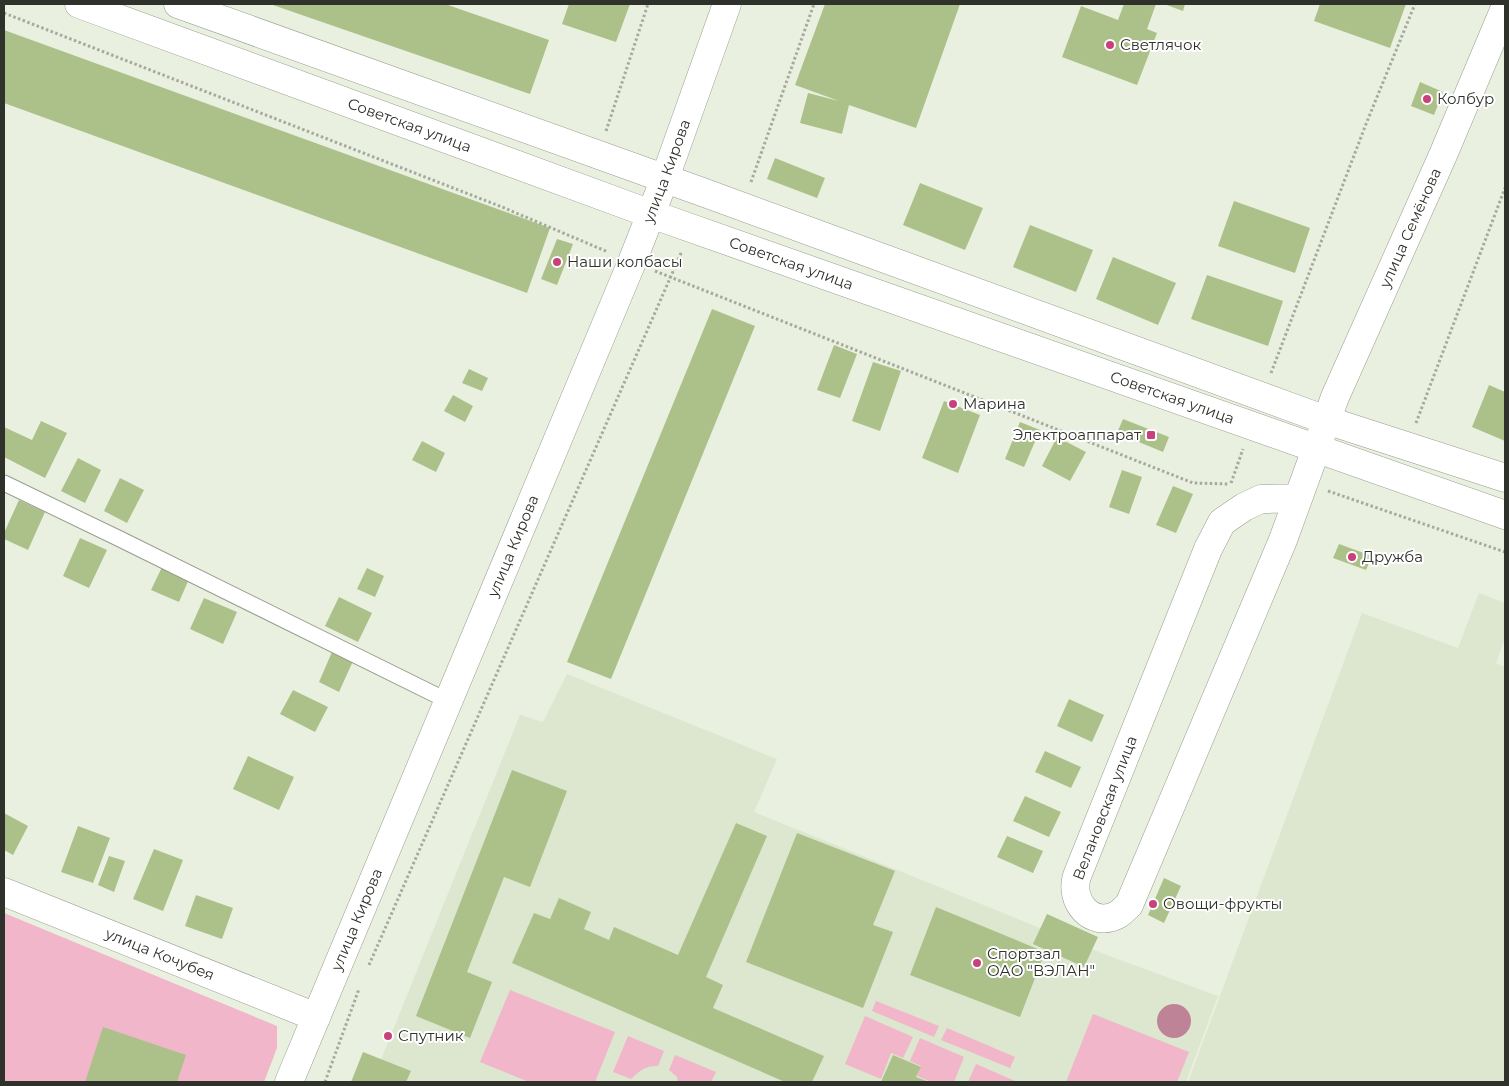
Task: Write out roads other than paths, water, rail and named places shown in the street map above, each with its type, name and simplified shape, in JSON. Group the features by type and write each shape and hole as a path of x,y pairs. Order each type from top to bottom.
{"street":[{"name":"Советская улица","path":"79,4 651,214 1505,515"},
{"name":"Советская улица","path":"178,4 665,178 1326,420 1505,478"},
{"name":"улица Кирова","path":"288,1082 651,214 727,4"},
{"name":"улица Семёнова","path":"1316,449 1326,420 1443,155 1505,8"},
{"name":"Велановская улица","path":"1301,490 1261,499 1244,507 1222,522 1208,549 1077,876 1075,897 1084,911 1100,918 1116,916 1129,905 1283,540 1316,449"},
{"name":"улица Кочубея","path":"4,892 316,1018"}],"lane":[{"path":"4,483 448,701"}],"place":[{"name":"Светлячок","path":"1110,45"},
{"name":"Колбур","path":"1427,99"},
{"name":"Наши колбасы","path":"557,262"},
{"name":"Марина","path":"953,404"},
{"name":"Электроаппарат","path":"1151,435"},
{"name":"Дружба","path":"1352,557"},
{"name":"Овощи-фрукты","path":"1153,904"},
{"name":"Спортзал ОАО \"ВЭЛАН\"","path":"977,963"},
{"name":"Спутник","path":"388,1036"}]}
